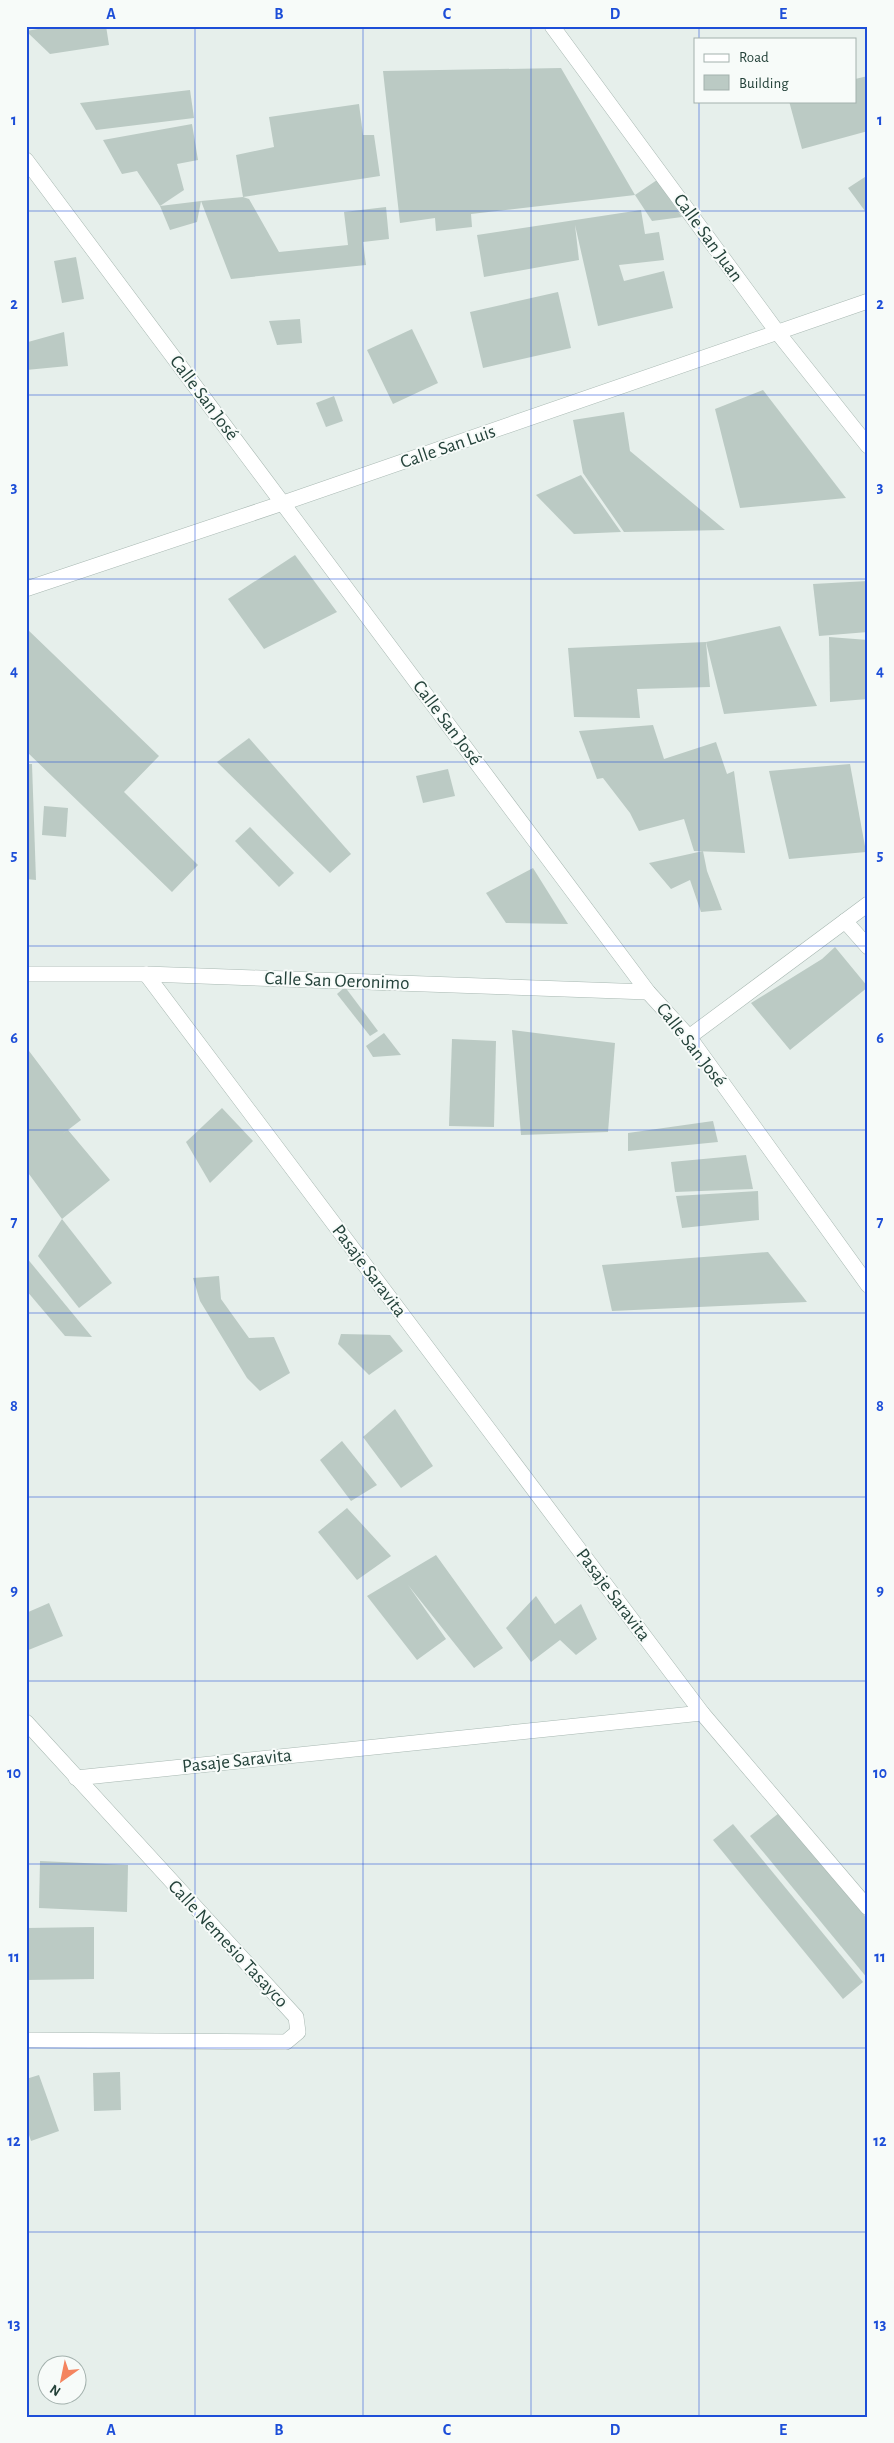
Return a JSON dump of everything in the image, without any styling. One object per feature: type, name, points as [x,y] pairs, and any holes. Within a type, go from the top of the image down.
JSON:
[{"type":"street","name":"Calle San Juan","points":[[552,26],[778,333],[868,446]]},
{"type":"street","name":"Calle San José","points":[[26,160],[648,992],[689,1037],[868,1285]]},
{"type":"street","name":"Calle San Luis","points":[[26,589],[283,503],[868,301]]},
{"type":"street","points":[[689,1037],[868,904]]},
{"type":"street","points":[[845,922],[868,947]]},
{"type":"street","name":"Calle San Oeronimo","points":[[26,974],[146,974],[648,992]]},
{"type":"street","name":"Pasaje Saravita","points":[[146,974],[702,1713]]},
{"type":"street","points":[[702,1713],[868,1908]]},
{"type":"street","name":"Pasaje Saravita","points":[[76,1778],[702,1713]]},
{"type":"street","name":"Calle Nemesio Tasayco","points":[[26,1722],[296,2017],[298,2032],[286,2042],[26,2040]]},
{"type":"building","points":[[56,26],[106,26],[109,45],[50,54],[26,31]]},
{"type":"building","points":[[561,68],[635,195],[471,214],[472,227],[436,231],[435,218],[400,223],[383,71]]},
{"type":"building","points":[[868,76],[868,131],[802,149],[789,102],[856,102],[856,79]]},
{"type":"building","points":[[190,90],[194,118],[96,130],[80,103]]},
{"type":"building","points":[[359,104],[363,135],[374,135],[380,176],[243,197],[236,155],[274,147],[269,117]]},
{"type":"building","points":[[192,124],[198,160],[177,164],[184,190],[160,206],[137,171],[122,174],[103,140]]},
{"type":"building","points":[[868,175],[868,215],[848,188]]},
{"type":"building","points":[[657,180],[682,217],[652,221],[635,195]]},
{"type":"building","points":[[243,197],[249,199],[279,252],[348,245],[344,212],[386,207],[389,239],[363,242],[366,265],[231,279],[201,201]]},
{"type":"building","points":[[201,201],[197,222],[170,230],[160,206]]},
{"type":"building","points":[[641,210],[645,234],[659,232],[664,260],[619,265],[624,281],[664,271],[673,308],[598,326],[575,225],[579,260],[484,277],[477,235]]},
{"type":"building","points":[[76,257],[84,299],[62,303],[54,261]]},
{"type":"building","points":[[558,292],[571,348],[483,368],[470,312]]},
{"type":"building","points":[[26,317],[28,317],[28,342],[64,332],[68,366],[26,370]]},
{"type":"building","points":[[300,319],[302,343],[277,345],[269,321]]},
{"type":"building","points":[[412,329],[438,383],[393,404],[367,350]]},
{"type":"building","points":[[763,390],[846,498],[740,508],[715,409]]},
{"type":"building","points":[[334,396],[343,421],[326,427],[316,403]]},
{"type":"building","points":[[624,412],[630,451],[725,530],[624,532],[583,473],[573,420]]},
{"type":"building","points":[[581,475],[621,532],[574,534],[536,495]]},
{"type":"building","points":[[295,555],[337,612],[264,649],[228,599]]},
{"type":"building","points":[[868,581],[868,632],[819,636],[813,584]]},
{"type":"building","points":[[780,626],[817,706],[724,714],[706,642]]},
{"type":"building","points":[[26,628],[159,756],[124,792],[198,865],[172,892],[26,751]]},
{"type":"building","points":[[829,637],[868,640],[868,699],[830,702]]},
{"type":"building","points":[[706,642],[710,687],[637,689],[640,718],[574,717],[568,648]]},
{"type":"building","points":[[653,725],[664,759],[716,742],[727,774],[734,771],[745,853],[694,851],[684,819],[639,831],[630,813],[603,778],[597,779],[579,731]]},
{"type":"building","points":[[249,738],[351,854],[330,873],[217,762]]},
{"type":"building","points":[[26,764],[32,764],[36,880],[26,879]]},
{"type":"building","points":[[850,764],[866,852],[789,859],[769,771]]},
{"type":"building","points":[[448,769],[455,796],[423,803],[416,776]]},
{"type":"building","points":[[44,806],[68,808],[66,837],[42,835]]},
{"type":"building","points":[[250,827],[294,873],[279,887],[235,841]]},
{"type":"building","points":[[703,851],[707,871],[722,910],[701,912],[690,880],[671,889],[649,863]]},
{"type":"building","points":[[533,868],[568,924],[506,923],[486,893]]},
{"type":"building","points":[[835,947],[868,987],[790,1050],[751,1003],[822,959]]},
{"type":"building","points":[[345,987],[378,1031],[370,1036],[337,994]]},
{"type":"building","points":[[512,1030],[615,1043],[608,1132],[521,1135]]},
{"type":"building","points":[[384,1033],[401,1055],[373,1057],[366,1046]]},
{"type":"building","points":[[452,1039],[496,1041],[494,1127],[449,1126]]},
{"type":"building","points":[[26,1047],[81,1120],[60,1136],[68,1130],[110,1180],[62,1219],[26,1170]]},
{"type":"building","points":[[222,1108],[253,1141],[210,1183],[186,1142]]},
{"type":"building","points":[[713,1121],[718,1142],[628,1151],[628,1133]]},
{"type":"building","points":[[746,1155],[753,1189],[675,1192],[671,1162]]},
{"type":"building","points":[[758,1191],[759,1220],[682,1228],[676,1196]]},
{"type":"building","points":[[62,1219],[112,1283],[79,1308],[38,1256]]},
{"type":"building","points":[[768,1252],[807,1302],[612,1311],[602,1265]]},
{"type":"building","points":[[26,1257],[92,1337],[65,1336],[26,1290]]},
{"type":"building","points":[[219,1276],[221,1299],[249,1338],[274,1337],[290,1373],[260,1391],[247,1378],[200,1301],[193,1278]]},
{"type":"building","points":[[341,1334],[390,1335],[403,1351],[369,1375],[338,1344]]},
{"type":"building","points":[[395,1409],[433,1466],[401,1488],[363,1437]]},
{"type":"building","points":[[342,1441],[377,1485],[351,1501],[320,1460]]},
{"type":"building","points":[[347,1508],[391,1556],[357,1580],[318,1532]]},
{"type":"building","points":[[436,1555],[503,1648],[474,1668],[408,1585],[446,1639],[417,1660],[367,1596]]},
{"type":"building","points":[[536,1596],[555,1624],[581,1604],[597,1639],[576,1655],[560,1640],[531,1662],[506,1628]]},
{"type":"building","points":[[49,1603],[63,1636],[26,1651],[26,1613]]},
{"type":"building","points":[[779,1813],[868,1920],[868,1979],[750,1836]]},
{"type":"building","points":[[733,1824],[863,1982],[843,1999],[713,1840]]},
{"type":"building","points":[[40,1861],[128,1865],[127,1912],[39,1908]]},
{"type":"building","points":[[94,1927],[94,1979],[26,1980],[26,1928]]},
{"type":"building","points":[[120,2072],[121,2110],[94,2111],[93,2073]]},
{"type":"building","points":[[39,2075],[59,2131],[31,2141],[26,2126],[26,2079]]}]
